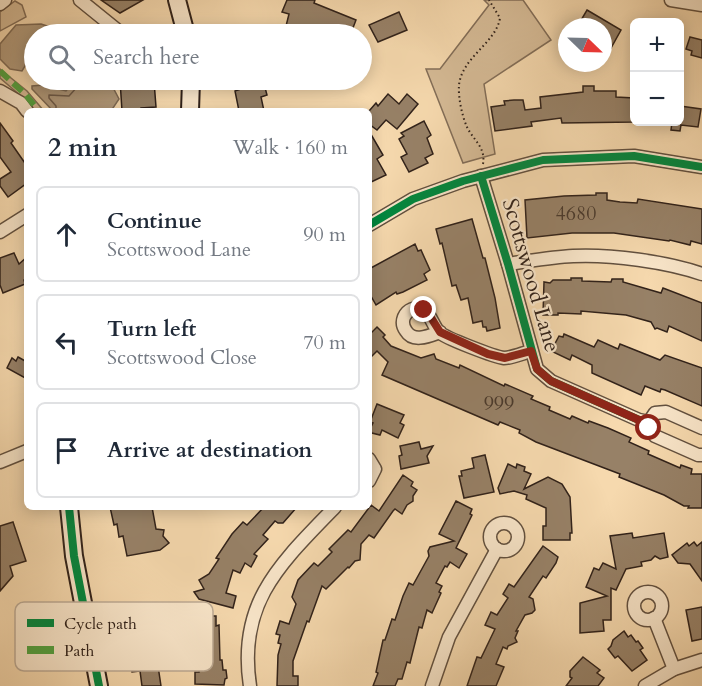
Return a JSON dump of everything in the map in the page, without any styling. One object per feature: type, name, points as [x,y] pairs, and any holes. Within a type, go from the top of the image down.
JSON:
[{"type":"main road","points":[[177,0],[183,24]]},
{"type":"main road","points":[[190,108],[191,90]]},
{"type":"main road","points":[[69,510],[83,602]]},
{"type":"main road","points":[[96,671],[99,686]]},
{"type":"street","points":[[0,4],[5,0]]},
{"type":"street","points":[[80,0],[110,24]]},
{"type":"street","points":[[671,0],[702,5]]},
{"type":"street","points":[[0,91],[21,103],[25,108]]},
{"type":"street","points":[[372,223],[413,199],[481,176],[543,160],[634,156],[702,167]]},
{"type":"street","name":"Scottswood Lane","points":[[481,176],[537,369],[551,381],[639,420],[649,422],[651,432],[655,436],[698,455],[702,454]]},
{"type":"street","points":[[0,232],[24,217]]},
{"type":"street","points":[[508,264],[574,256],[605,257],[666,265],[702,274]]},
{"type":"street","points":[[440,332],[488,354],[505,358],[531,351]]},
{"type":"street","points":[[649,422],[655,413],[666,412],[702,428]]},
{"type":"street","points":[[0,462],[24,452]]},
{"type":"street","points":[[250,686],[249,634],[256,608],[265,589],[288,556],[332,510]]},
{"type":"street","points":[[432,686],[449,637],[497,549]]},
{"type":"street","points":[[654,618],[674,669]]},
{"type":"street","points":[[645,686],[674,669],[702,660]]},
{"type":"path","points":[[481,176],[484,158],[477,139],[467,127],[459,86],[462,75],[470,62],[499,27],[500,18],[489,0]]},
{"type":"shaded area","points":[[484,0],[523,0],[551,40],[484,84],[495,154],[463,163],[426,69],[440,69],[489,5]]},
{"type":"shaded area","points":[[15,1],[22,5],[26,17],[0,31],[0,12]]},
{"type":"shaded area","points":[[0,69],[27,91],[41,108],[31,108],[0,78]]},
{"type":"water","points":[[16,25],[24,25],[24,68],[22,71],[10,69],[0,59],[0,44]]},
{"type":"water","points":[[33,90],[114,90],[119,99],[113,108],[50,108]]},
{"type":"building","points":[[101,0],[143,0],[120,13]]},
{"type":"building","points":[[287,0],[315,0],[314,3],[356,20],[354,24],[286,24],[289,14],[282,12]]},
{"type":"building","points":[[587,10],[601,18],[582,18]]},
{"type":"building","points":[[399,12],[407,30],[378,42],[371,24]]},
{"type":"building","points":[[612,25],[621,30],[612,46]]},
{"type":"building","points":[[690,37],[702,40],[702,58],[691,55],[692,51],[686,49]]},
{"type":"building","points":[[583,86],[594,86],[594,91],[616,91],[616,97],[630,98],[630,122],[562,123],[561,118],[531,122],[532,126],[495,131],[491,107],[505,105],[504,101],[523,100],[525,110],[541,108],[540,97],[583,92]]},
{"type":"building","points":[[121,90],[155,90],[156,107],[122,108]]},
{"type":"building","points":[[266,90],[267,95],[261,97],[263,108],[238,108],[235,91]]},
{"type":"building","points":[[388,94],[399,104],[407,94],[418,104],[397,129],[386,120],[377,130],[372,126],[372,108],[376,103],[378,106]]},
{"type":"building","points":[[684,107],[701,109],[698,127],[684,125]]},
{"type":"building","points":[[424,121],[431,135],[427,138],[433,154],[425,158],[428,163],[409,172],[401,157],[407,154],[399,139],[404,136],[401,133]]},
{"type":"building","points":[[0,123],[24,162],[24,185],[8,197],[0,186],[0,179],[11,172],[0,157]]},
{"type":"building","points":[[672,126],[681,126],[680,131],[671,130]]},
{"type":"building","points":[[372,136],[383,155],[377,159],[386,175],[372,182]]},
{"type":"building","points":[[596,193],[607,193],[607,200],[620,202],[637,203],[638,199],[702,209],[702,244],[691,241],[690,245],[670,240],[614,233],[572,233],[527,238],[525,200],[596,195]]},
{"type":"building","points":[[472,219],[483,258],[485,258],[500,328],[487,331],[482,321],[473,323],[468,298],[461,300],[456,285],[452,286],[442,243],[440,244],[436,229]]},
{"type":"building","points":[[415,244],[418,251],[421,250],[430,270],[424,274],[427,280],[403,292],[397,294],[396,292],[376,305],[372,298],[372,267]]},
{"type":"building","points":[[14,253],[19,264],[24,260],[24,284],[3,293],[0,285],[0,258]]},
{"type":"building","points":[[571,278],[582,278],[582,281],[611,282],[612,279],[623,279],[623,282],[661,293],[663,288],[702,303],[702,341],[669,326],[667,332],[655,329],[651,322],[626,315],[581,311],[581,314],[543,315],[544,282],[571,280]]},
{"type":"building","points":[[377,327],[391,346],[421,358],[434,354],[436,359],[459,368],[460,365],[504,386],[505,384],[533,396],[531,399],[570,419],[572,416],[588,423],[589,421],[631,438],[629,442],[649,451],[648,454],[680,468],[681,465],[692,469],[691,474],[702,474],[702,508],[688,508],[689,506],[684,506],[664,495],[619,477],[620,474],[536,442],[519,433],[520,430],[500,422],[498,425],[382,375],[388,362],[377,351],[372,356],[372,332]]},
{"type":"building","points":[[564,334],[594,347],[598,340],[618,349],[620,344],[660,360],[665,355],[702,368],[702,406],[665,390],[661,389],[660,392],[645,386],[641,395],[592,373],[592,365],[572,355],[570,360],[551,351],[559,336],[563,337]]},
{"type":"building","points":[[18,357],[24,360],[24,377],[7,368],[12,358],[16,361]]},
{"type":"building","points":[[377,404],[404,415],[400,423],[404,425],[398,438],[382,430],[380,435],[372,433],[372,417]]},
{"type":"building","points":[[419,442],[421,449],[433,446],[427,456],[429,463],[401,469],[400,446]]},
{"type":"building","points":[[485,455],[494,492],[464,498],[459,476],[462,476],[461,471],[474,468],[472,458]]},
{"type":"building","points":[[508,464],[516,468],[517,464],[525,467],[524,471],[531,474],[524,489],[548,477],[562,484],[570,497],[572,533],[570,533],[570,540],[543,540],[546,508],[526,499],[527,495],[514,491],[500,494],[498,488]]},
{"type":"building","points":[[403,475],[413,482],[411,486],[417,490],[413,501],[407,505],[402,514],[395,509],[374,538],[369,535],[361,544],[360,560],[355,561],[326,589],[322,586],[293,661],[293,676],[298,676],[298,686],[277,686],[278,655],[281,644],[278,643],[280,635],[276,634],[280,621],[289,624],[296,604],[292,597],[298,580],[314,563],[318,566],[332,552],[329,549],[348,530],[351,532],[367,510],[372,510],[372,506],[379,511]]},
{"type":"building","points":[[456,501],[472,509],[470,514],[472,515],[456,548],[467,554],[459,568],[450,562],[447,567],[445,566],[436,583],[442,586],[439,592],[441,593],[432,613],[427,610],[422,628],[419,627],[410,663],[407,662],[402,679],[398,679],[395,686],[373,686],[378,673],[376,672],[383,640],[385,640],[392,619],[395,620],[409,583],[413,585],[429,556],[430,547],[454,541],[439,534]]},
{"type":"building","points":[[111,510],[153,510],[156,529],[164,530],[163,536],[169,543],[160,550],[127,556],[123,536],[119,537],[117,524],[114,525]]},
{"type":"building","points":[[261,510],[294,510],[283,523],[275,521],[263,535],[268,539],[254,554],[257,556],[251,567],[245,563],[240,573],[233,570],[226,593],[236,596],[233,608],[199,599],[194,592],[204,589],[199,580],[209,574],[219,559],[216,558],[232,534],[243,522],[247,525]]},
{"type":"building","points":[[13,522],[26,561],[10,566],[13,576],[0,591],[0,526]]},
{"type":"building","points":[[632,533],[633,538],[664,533],[668,557],[660,559],[655,556],[651,560],[641,562],[642,566],[626,569],[616,590],[611,588],[611,620],[603,620],[604,631],[580,633],[580,603],[607,596],[586,587],[594,568],[599,570],[603,563],[616,569],[610,536]]},
{"type":"building","points":[[694,542],[697,546],[702,542],[702,581],[690,564],[678,563],[672,555],[687,543],[689,546]]},
{"type":"building","points":[[543,546],[558,557],[556,563],[546,578],[543,576],[529,597],[533,599],[535,610],[525,615],[516,631],[518,631],[515,638],[517,642],[508,646],[507,649],[503,647],[496,664],[504,667],[496,686],[467,686],[477,657],[481,658],[495,629],[485,625],[491,612],[497,615],[508,598],[503,594],[509,584],[514,587]]},
{"type":"building","points":[[702,607],[702,639],[692,641],[686,610]]},
{"type":"building","points":[[213,616],[216,616],[216,626],[219,625],[220,660],[222,660],[223,670],[226,670],[227,678],[224,685],[195,684],[195,672],[213,671]]},
{"type":"building","points":[[624,631],[628,637],[631,635],[636,642],[638,641],[643,648],[640,650],[647,660],[632,671],[618,656],[615,658],[608,649],[613,640]]},
{"type":"building","points":[[583,657],[600,670],[597,673],[604,678],[598,686],[566,686],[572,678],[570,671]]},
{"type":"building","points":[[140,671],[159,671],[161,686],[142,686]]},
{"type":"marked path","points":[[0,71],[37,108]]},
{"type":"cycle path","points":[[372,223],[413,199],[463,181],[543,160],[634,156],[702,167]]},
{"type":"cycle path","points":[[481,176],[537,369],[551,381],[639,420],[649,422]]},
{"type":"cycle path","points":[[69,510],[74,556],[83,602]]},
{"type":"cycle path","points":[[96,671],[99,686]]},
{"type":"route","points":[[424,310],[440,332],[488,354],[505,358],[531,351],[537,369],[551,381],[639,420],[649,422],[649,428]]}]
